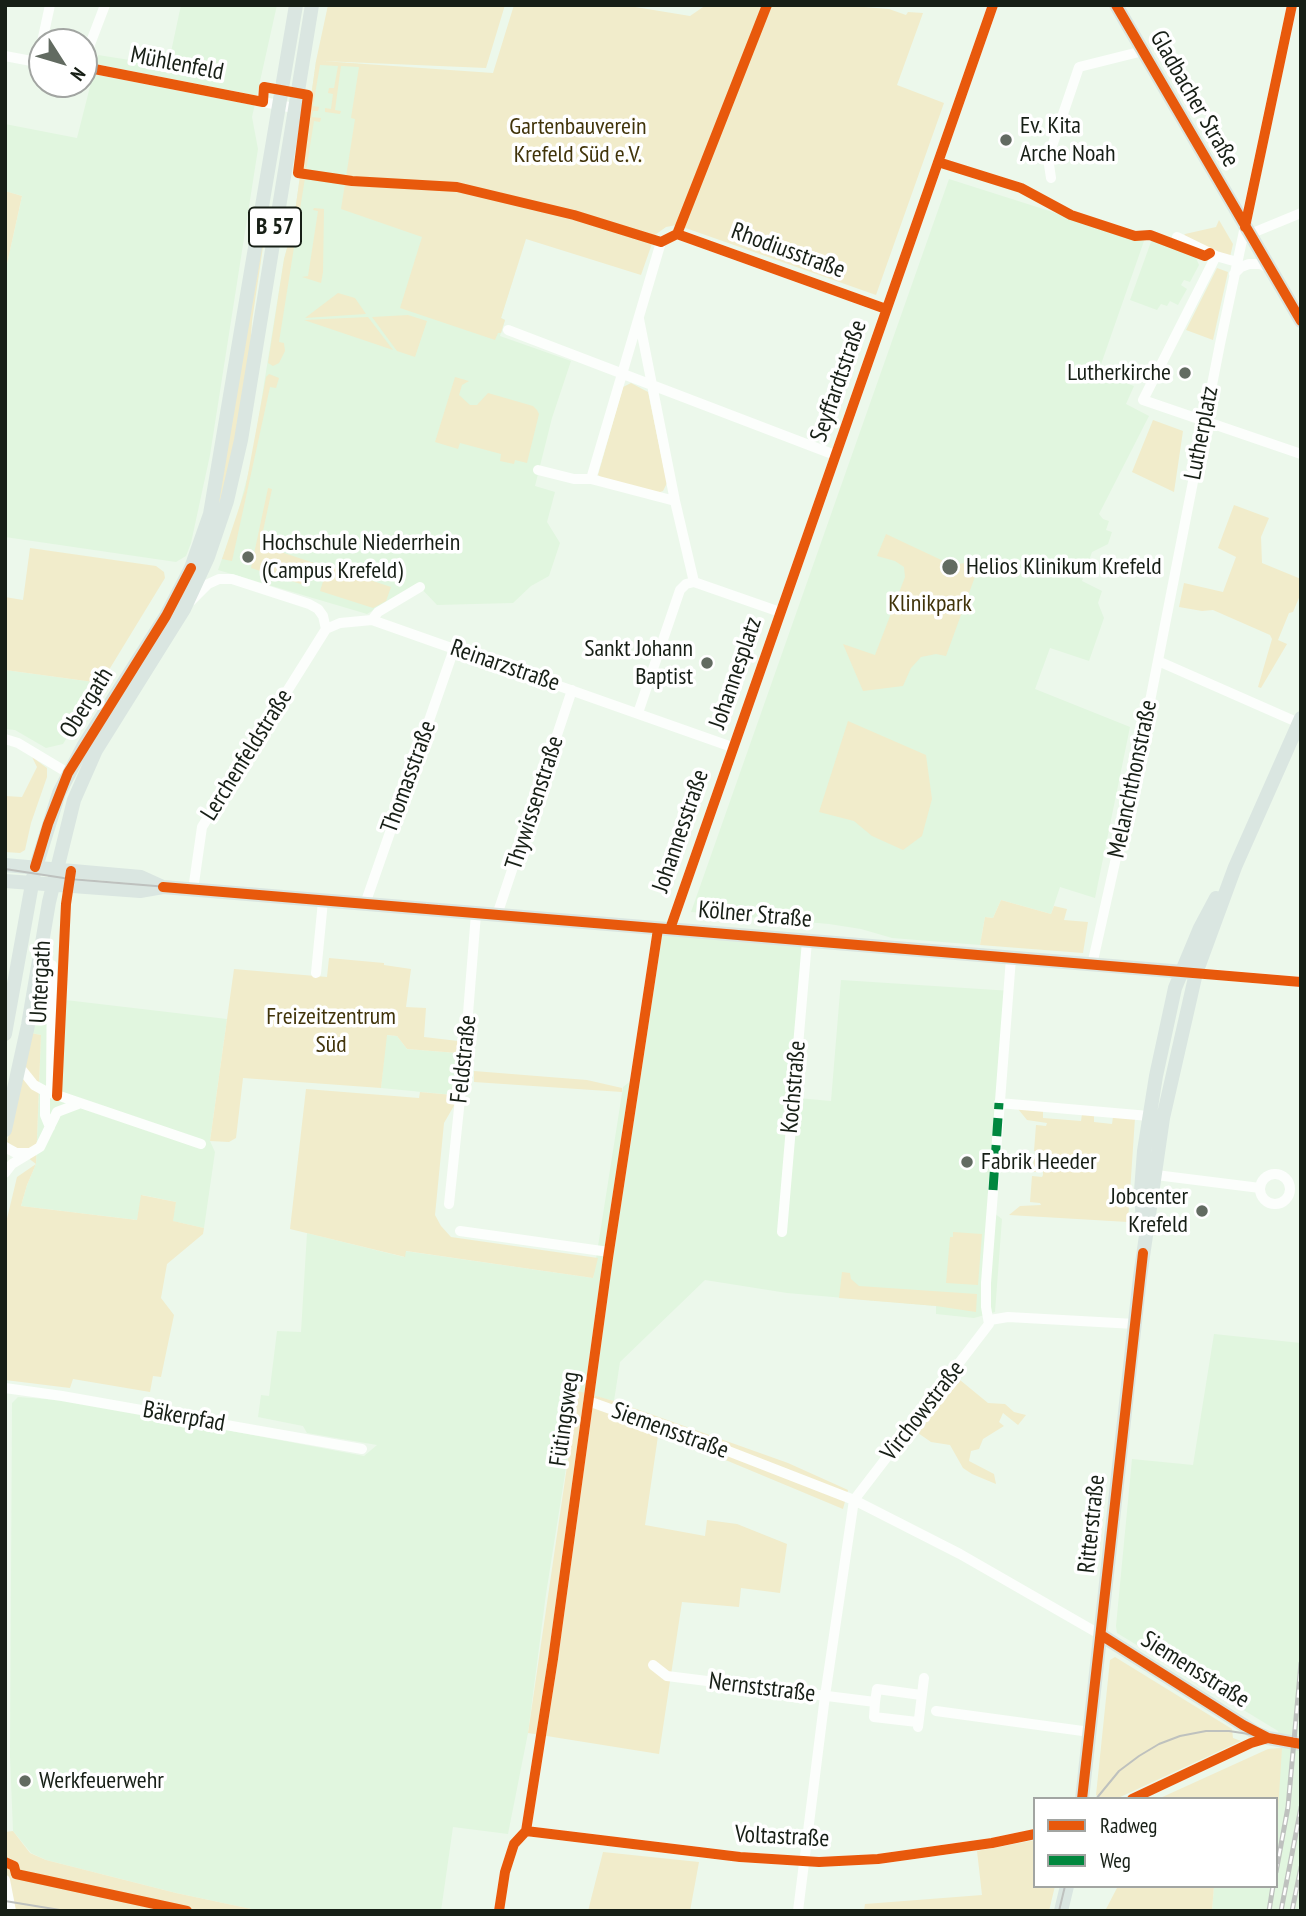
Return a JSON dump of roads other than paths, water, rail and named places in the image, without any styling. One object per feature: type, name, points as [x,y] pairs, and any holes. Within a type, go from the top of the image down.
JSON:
[{"type":"main road","name":"Obergath","points":[[32,884],[48,824],[68,773],[166,616],[191,568],[205,530],[225,435],[296,5]]},
{"type":"main road","name":"Obergath","points":[[53,885],[83,774],[184,609],[198,582],[218,530],[235,469],[312,5]]},
{"type":"main road","name":"Gladbacher Straße","points":[[1116,5],[1301,321]]},
{"type":"main road","name":"Ritterstraße","points":[[1148,1175],[1196,973],[1235,867],[1300,720]]},
{"type":"main road","name":"Kölner Straße","points":[[5,865],[141,877],[163,887]]},
{"type":"main road","name":"Ritterstraße","points":[[1082,1797],[1143,1253],[1149,1116],[1166,1027],[1180,972],[1200,928],[1235,867]]},
{"type":"main road","name":"Kölner Straße","points":[[5,881],[140,891],[163,887],[1196,973]]},
{"type":"main road","name":"Untergath","points":[[5,1034],[10,988],[32,884]]},
{"type":"main road","name":"Untergath","points":[[5,1130],[28,1025],[53,885]]},
{"type":"main road","name":"Siemensstraße","points":[[1101,1635],[1243,1726],[1268,1738]]},
{"type":"main road","points":[[1268,1738],[1301,1744]]},
{"type":"main road","points":[[1061,1911],[1067,1888]]},
{"type":"street","points":[[45,28],[50,5]]},
{"type":"street","points":[[96,28],[105,5]]},
{"type":"street","name":"Seyffardtstraße","points":[[780,612],[993,5]]},
{"type":"street","name":"Lutherplatz","points":[[1171,592],[1234,274],[1247,230],[1292,5]]},
{"type":"street","points":[[1051,178],[1048,159],[1079,67],[1143,51]]},
{"type":"street","points":[[5,56],[28,61]]},
{"type":"street","name":"Mühlenfeld","points":[[98,70],[294,108]]},
{"type":"street","points":[[1228,198],[1239,202],[1249,198],[1254,188]]},
{"type":"street","points":[[1247,230],[1301,213]]},
{"type":"street","name":"Rhodiusstraße","points":[[638,315],[661,242],[677,234],[886,309]]},
{"type":"street","points":[[1177,237],[1216,256],[1239,256]]},
{"type":"street","points":[[1216,256],[1143,400],[1301,454]]},
{"type":"street","points":[[1234,274],[1249,264],[1260,264],[1269,268]]},
{"type":"street","points":[[591,479],[638,315]]},
{"type":"street","points":[[638,315],[694,582],[686,584],[680,590],[638,713]]},
{"type":"street","points":[[508,330],[835,455]]},
{"type":"street","points":[[538,470],[574,479],[591,479],[675,500]]},
{"type":"street","points":[[184,609],[208,584],[219,579],[232,579],[309,604],[323,616],[326,629]]},
{"type":"street","name":"Johannesplatz","points":[[638,713],[732,747],[780,612],[694,582]]},
{"type":"street","points":[[372,620],[378,612],[420,587]]},
{"type":"street","name":"Melanchthonstraße","points":[[1092,965],[1171,592]]},
{"type":"street","name":"Reinarzstraße","points":[[326,629],[340,623],[372,620],[638,713]]},
{"type":"street","name":"Lerchenfeldstraße","points":[[193,890],[202,827],[326,629]]},
{"type":"street","name":"Thomasstraße","points":[[365,904],[454,649]]},
{"type":"street","points":[[1158,661],[1300,720]]},
{"type":"street","name":"Thywissenstraße","points":[[497,915],[572,690]]},
{"type":"street","points":[[5,739],[18,743],[68,773]]},
{"type":"street","name":"Johannesstraße","points":[[664,929],[732,747]]},
{"type":"street","points":[[316,973],[323,901]]},
{"type":"street","name":"Feldstraße","points":[[449,1204],[476,914]]},
{"type":"street","name":"Fütingsweg","points":[[499,1911],[505,1872],[514,1844],[526,1831],[553,1659],[609,1252],[664,929]]},
{"type":"street","name":"Kochstraße","points":[[782,1232],[807,941]]},
{"type":"street","points":[[1011,958],[986,1293],[989,1320],[1008,1317],[1135,1324]]},
{"type":"street","name":"Untergath","points":[[50,1127],[45,1115],[52,965]]},
{"type":"street","name":"Kölner Straße","points":[[1196,973],[1301,982]]},
{"type":"street","points":[[18,1065],[34,1085],[48,1092],[201,1144]]},
{"type":"street","points":[[999,1103],[1149,1116]]},
{"type":"street","points":[[5,1172],[12,1164],[40,1147],[57,1112],[78,1104]]},
{"type":"street","points":[[5,1146],[16,1153],[29,1153]]},
{"type":"street","points":[[1148,1175],[1260,1188]]},
{"type":"street","points":[[460,1231],[609,1252]]},
{"type":"street","name":"Virchowstraße","points":[[798,1911],[825,1696],[854,1500],[981,1337],[989,1320]]},
{"type":"street","name":"Bäkerpfad","points":[[5,1388],[362,1449]]},
{"type":"street","name":"Siemensstraße","points":[[588,1401],[854,1500],[960,1554],[1101,1635]]},
{"type":"street","name":"Nernststraße","points":[[653,1665],[667,1676],[875,1702],[877,1689],[921,1695]]},
{"type":"street","points":[[875,1702],[874,1717],[918,1725],[924,1678]]},
{"type":"street","points":[[936,1711],[1090,1732]]},
{"type":"street","points":[[1136,1797],[1251,1743],[1268,1738]]},
{"type":"street","name":"Voltastraße","points":[[526,1831],[740,1857],[804,1861],[878,1859],[992,1843],[1033,1833]]},
{"type":"street","points":[[5,1880],[11,1911]]},
{"type":"tram line","points":[[1114,5],[1217,185],[1301,324]]},
{"type":"tram line","points":[[5,869],[70,879],[1301,980]]},
{"type":"tram line","points":[[1098,1797],[1119,1771],[1139,1756],[1180,1736],[1206,1731],[1229,1731],[1301,1742]]},
{"type":"tram line","points":[[1059,1911],[1065,1888]]},
{"type":"tram line","points":[[5,1901],[66,1911]]},
{"type":"railway","points":[[1278,1861],[1288,1807],[1301,1663]]},
{"type":"railway","points":[[1281,1911],[1301,1807]]},
{"type":"railway","points":[[1292,1911],[1301,1867]]},
{"type":"railway","points":[[1269,1911],[1273,1888]]},
{"type":"place","name":"Ev. Kita Arche Noah","points":[[1006,140]]},
{"type":"place","name":"Lutherkirche","points":[[1185,373]]},
{"type":"place","name":"Hochschule Niederrhein (Campus Krefeld)","points":[[248,557]]},
{"type":"place","name":"Helios Klinikum Krefeld","points":[[950,567]]},
{"type":"place","name":"Sankt Johann Baptist","points":[[707,663]]},
{"type":"place","name":"Fabrik Heeder","points":[[967,1162]]},
{"type":"place","name":"Jobcenter Krefeld","points":[[1202,1211]]},
{"type":"place","name":"Werkfeuerwehr","points":[[25,1781]]},
{"type":"park label","name":"Gartenbauverein Krefeld Süd e.V.","points":[[578,141]]},
{"type":"park label","name":"Klinikpark","points":[[930,604]]},
{"type":"park label","name":"Freizeitzentrum Süd","points":[[331,1031]]}]
